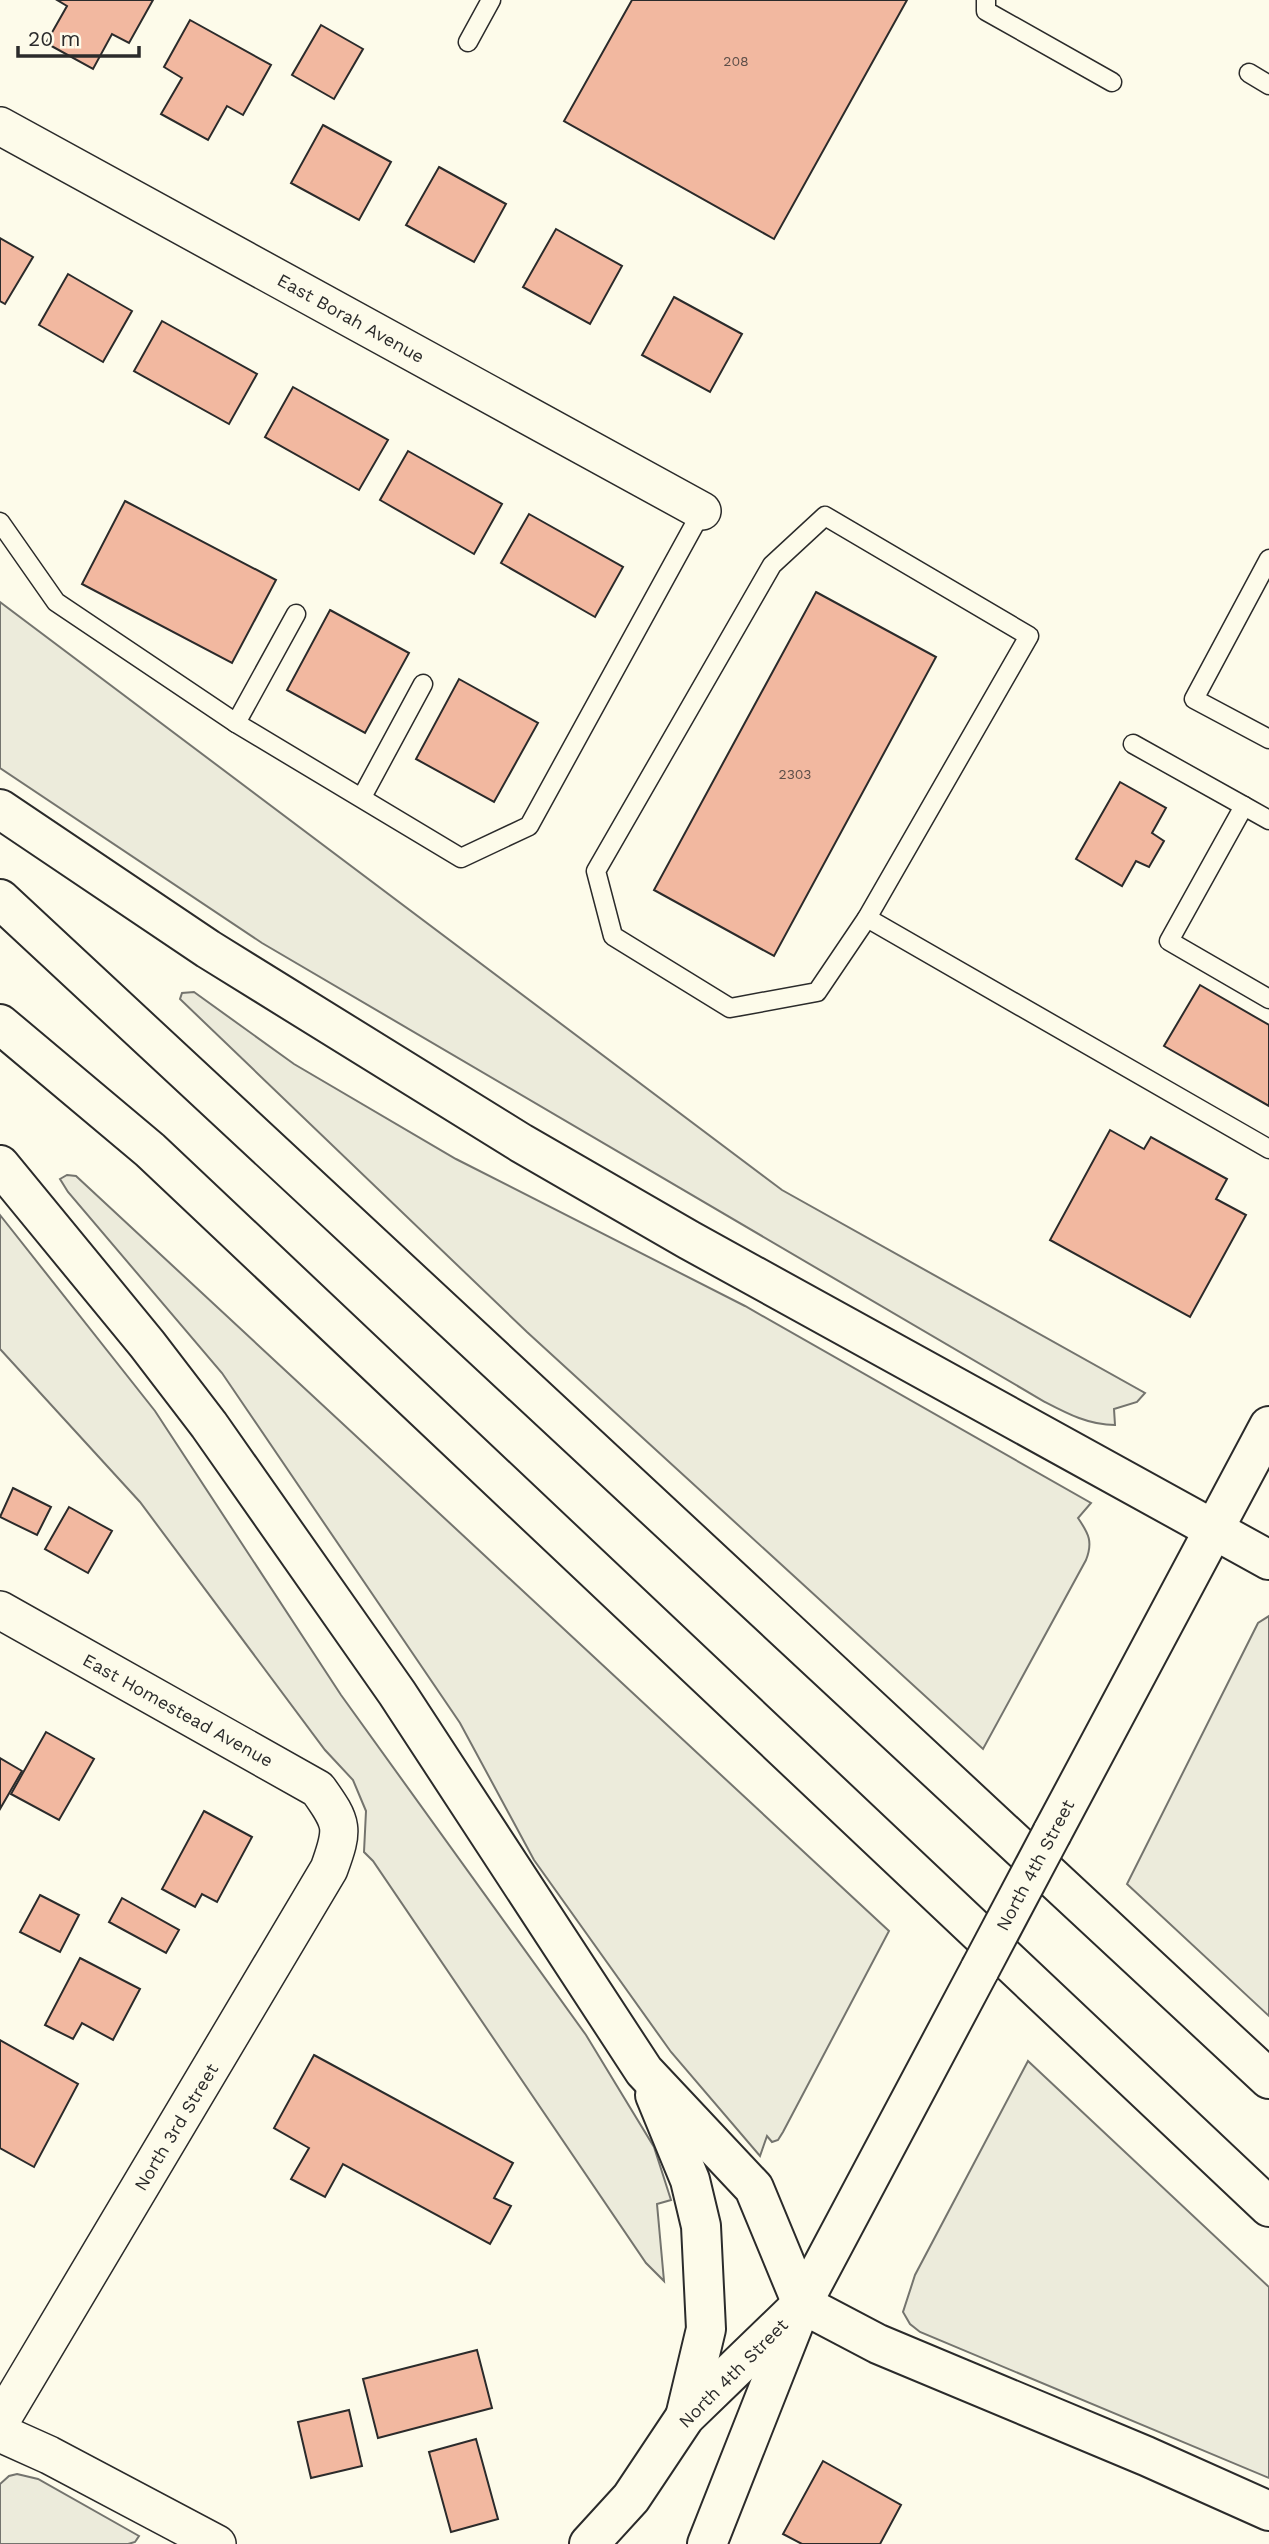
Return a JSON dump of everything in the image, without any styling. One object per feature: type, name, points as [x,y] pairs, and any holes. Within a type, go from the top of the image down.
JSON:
[{"type":"main road","points":[[0,809],[208,949],[521,1143],[689,1240],[1269,1560]]},
{"type":"main road","points":[[0,899],[1269,2079]]},
{"type":"main road","points":[[0,1024],[150,1150],[1269,2207]]},
{"type":"main road","points":[[0,1165],[147,1343],[209,1425],[397,1693],[644,2071],[754,2188],[802,2304],[878,2344],[1146,2456],[1269,2511]]},
{"type":"main road","name":"North 4th Street","points":[[707,2544],[802,2304],[1269,1426]]},
{"type":"main road","points":[[644,2071],[690,2180],[701,2226],[706,2329],[685,2417]]},
{"type":"main road","name":"North 4th Street","points":[[589,2544],[631,2498],[685,2417],[802,2304]]},
{"type":"street","name":"East Borah Avenue","points":[[0,126],[702,511]]},
{"type":"street","name":"East Homestead Avenue","points":[[0,1610],[318,1789],[337,1815],[339,1828]]},
{"type":"street","name":"North 3rd Street","points":[[0,2422],[329,1869],[340,1840],[339,1828]]},
{"type":"street","points":[[0,2433],[49,2455],[217,2544]]},
{"type":"lane","points":[[468,42],[491,0]]},
{"type":"lane","points":[[986,0],[986,10],[1112,82]]},
{"type":"lane","points":[[1249,73],[1269,85]]},
{"type":"lane","points":[[0,522],[56,602],[236,723],[461,858],[528,826],[702,511]]},
{"type":"lane","points":[[825,516],[1028,636],[867,918],[817,992],[730,1008],[613,936],[596,871],[772,565],[825,516]]},
{"type":"lane","points":[[1269,559],[1194,699],[1269,739]]},
{"type":"lane","points":[[236,723],[296,614]]},
{"type":"lane","points":[[362,797],[423,684]]},
{"type":"lane","points":[[1133,744],[1269,820]]},
{"type":"lane","points":[[1244,806],[1168,941],[1269,999]]},
{"type":"lane","points":[[867,918],[1269,1149]]},
{"type":"shaded area","points":[[0,602],[782,1190],[1145,1393],[1137,1402],[1114,1409],[1115,1425],[1087,1421],[1045,1402],[262,943],[0,768]]},
{"type":"shaded area","points":[[194,992],[294,1064],[456,1159],[745,1306],[1091,1503],[1078,1518],[1089,1538],[1086,1560],[983,1749],[527,1332],[180,999],[182,993]]},
{"type":"shaded area","points":[[67,1175],[76,1176],[889,1931],[783,2132],[778,2140],[772,2142],[767,2136],[760,2156],[671,2052],[534,1860],[460,1723],[222,1373],[68,1192],[60,1179]]},
{"type":"shaded area","points":[[0,1215],[155,1411],[341,1695],[586,2035],[654,2147],[671,2200],[657,2204],[664,2281],[646,2263],[373,1861],[364,1852],[366,1811],[353,1780],[325,1750],[140,1502],[0,1349]]},
{"type":"shaded area","points":[[1269,1616],[1269,2016],[1127,1884],[1258,1623]]},
{"type":"shaded area","points":[[1028,2061],[1269,2287],[1269,2478],[920,2332],[910,2324],[903,2312],[915,2275]]},
{"type":"shaded area","points":[[17,2474],[38,2479],[139,2536],[135,2542],[128,2544],[0,2544],[0,2484],[9,2476]]},
{"type":"building","points":[[57,0],[153,0],[129,43],[112,34],[93,69],[46,43],[67,6]]},
{"type":"building","points":[[632,0],[907,0],[774,239],[564,121]]},
{"type":"building","points":[[190,20],[271,65],[243,115],[227,106],[208,140],[161,114],[182,78],[164,67]]},
{"type":"building","points":[[321,25],[363,49],[334,99],[292,75]]},
{"type":"building","points":[[323,125],[391,162],[359,220],[291,183]]},
{"type":"building","points":[[439,167],[506,204],[474,262],[406,225]]},
{"type":"building","points":[[556,229],[622,266],[590,324],[523,287]]},
{"type":"building","points":[[0,238],[33,257],[5,304],[0,301]]},
{"type":"building","points":[[68,274],[132,311],[103,362],[39,325]]},
{"type":"building","points":[[674,297],[742,334],[710,392],[642,355]]},
{"type":"building","points":[[162,321],[257,374],[229,424],[134,371]]},
{"type":"building","points":[[293,387],[388,440],[359,490],[265,437]]},
{"type":"building","points":[[408,451],[502,504],[474,554],[380,500]]},
{"type":"building","points":[[125,501],[276,580],[232,663],[82,584]]},
{"type":"building","points":[[529,514],[623,567],[595,617],[501,563]]},
{"type":"building","points":[[816,592],[936,657],[774,956],[654,890]]},
{"type":"building","points":[[330,610],[409,653],[365,733],[287,690]]},
{"type":"building","points":[[459,679],[538,723],[494,802],[416,759]]},
{"type":"building","points":[[1120,782],[1166,808],[1152,833],[1164,841],[1149,867],[1136,861],[1122,886],[1076,859]]},
{"type":"building","points":[[1200,985],[1269,1025],[1269,1106],[1164,1046]]},
{"type":"building","points":[[1110,1130],[1144,1149],[1151,1137],[1227,1179],[1216,1199],[1246,1215],[1190,1317],[1050,1240]]},
{"type":"building","points":[[13,1488],[51,1507],[37,1535],[0,1517]]},
{"type":"building","points":[[69,1507],[112,1531],[88,1573],[45,1549]]},
{"type":"building","points":[[46,1732],[94,1759],[59,1820],[11,1794]]},
{"type":"building","points":[[0,1758],[22,1771],[0,1809]]},
{"type":"building","points":[[204,1811],[252,1837],[217,1902],[202,1894],[195,1907],[162,1889]]},
{"type":"building","points":[[40,1895],[79,1915],[60,1952],[20,1932]]},
{"type":"building","points":[[122,1898],[179,1930],[166,1953],[109,1922]]},
{"type":"building","points":[[80,1958],[140,1989],[113,2040],[82,2023],[73,2039],[45,2025]]},
{"type":"building","points":[[0,2040],[78,2084],[34,2167],[0,2148]]},
{"type":"building","points":[[314,2055],[513,2163],[494,2198],[511,2206],[490,2244],[343,2164],[325,2197],[291,2179],[309,2148],[274,2128]]},
{"type":"building","points":[[477,2350],[492,2408],[378,2438],[363,2379]]},
{"type":"building","points":[[349,2410],[362,2466],[311,2478],[298,2422]]},
{"type":"building","points":[[476,2439],[498,2519],[451,2532],[429,2452]]},
{"type":"building","points":[[823,2461],[901,2505],[880,2544],[802,2544],[783,2534]]}]
